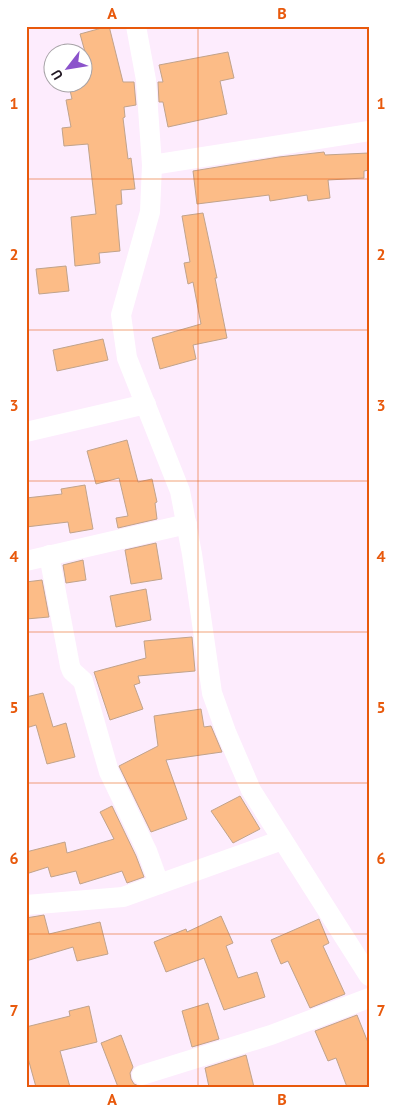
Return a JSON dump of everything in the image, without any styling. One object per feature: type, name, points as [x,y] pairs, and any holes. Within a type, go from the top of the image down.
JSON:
[{"type":"street","points":[[136,26],[146,80],[152,165],[150,212],[121,316],[127,358],[180,491],[192,554],[212,693],[226,732],[251,790],[369,976]]},
{"type":"street","points":[[152,165],[369,131]]},
{"type":"street","points":[[26,432],[146,404]]},
{"type":"street","points":[[26,561],[187,524]]},
{"type":"street","points":[[49,555],[70,666],[72,671],[83,682],[109,772],[147,851],[159,884]]},
{"type":"street","points":[[26,905],[123,897],[282,840]]},
{"type":"street","points":[[142,1075],[271,1035],[369,998]]},
{"type":"building","points":[[109,26],[123,82],[134,82],[136,105],[124,107],[125,117],[123,118],[128,159],[131,158],[135,189],[121,190],[122,204],[116,205],[120,251],[99,253],[100,263],[75,266],[71,217],[96,214],[88,144],[64,146],[62,128],[71,127],[66,100],[72,99],[70,92],[92,92],[92,42],[82,42],[80,34]]},
{"type":"building","points":[[228,52],[234,78],[220,81],[227,114],[168,127],[163,102],[159,102],[158,82],[163,82],[159,65]]},
{"type":"building","points":[[324,152],[325,155],[369,153],[369,170],[364,171],[364,178],[328,180],[330,198],[308,201],[307,195],[270,201],[269,195],[197,204],[193,171],[279,157]]},
{"type":"building","points":[[203,213],[227,338],[193,345],[196,359],[160,369],[152,338],[201,324],[193,282],[188,284],[184,263],[190,262],[182,216]]},
{"type":"building","points":[[66,266],[69,291],[39,294],[36,269]]},
{"type":"building","points":[[103,339],[108,360],[57,371],[53,350]]},
{"type":"building","points":[[127,440],[138,482],[152,479],[157,502],[155,503],[157,519],[118,528],[116,518],[128,516],[119,478],[96,484],[87,451]]},
{"type":"building","points":[[85,485],[93,529],[70,533],[68,522],[26,527],[26,498],[62,494],[61,489]]},
{"type":"building","points":[[156,543],[162,579],[131,584],[125,550]]},
{"type":"building","points":[[83,560],[86,580],[66,583],[63,565]]},
{"type":"building","points":[[42,580],[49,617],[26,619],[26,582]]},
{"type":"building","points":[[146,589],[151,620],[116,627],[110,596]]},
{"type":"building","points":[[192,637],[195,671],[138,676],[140,683],[134,685],[143,709],[110,720],[94,672],[146,658],[144,641]]},
{"type":"building","points":[[43,693],[53,727],[66,723],[75,757],[47,764],[36,725],[26,728],[26,697]]},
{"type":"building","points":[[201,709],[204,727],[211,726],[222,752],[166,760],[187,819],[151,832],[119,766],[158,746],[154,716]]},
{"type":"building","points":[[240,796],[260,829],[233,843],[211,811]]},
{"type":"building","points":[[112,806],[144,877],[127,883],[122,871],[80,884],[76,871],[51,877],[48,867],[26,874],[26,852],[65,842],[67,853],[114,839],[100,812]]},
{"type":"building","points":[[44,915],[49,934],[100,922],[108,954],[77,961],[73,947],[26,961],[26,918]]},
{"type":"building","points":[[221,916],[233,943],[226,946],[238,978],[257,972],[265,997],[224,1010],[204,958],[166,972],[154,942],[186,929],[187,932]]},
{"type":"building","points":[[319,919],[329,943],[323,946],[345,994],[310,1008],[288,961],[281,964],[271,940]]},
{"type":"building","points":[[208,1003],[219,1039],[192,1047],[182,1011]]},
{"type":"building","points":[[89,1006],[97,1042],[60,1051],[70,1087],[36,1087],[26,1051],[26,1027],[70,1016],[69,1011]]},
{"type":"building","points":[[357,1015],[369,1045],[369,1087],[347,1087],[336,1058],[328,1061],[315,1031]]},
{"type":"building","points":[[121,1035],[133,1067],[130,1073],[131,1079],[134,1084],[141,1087],[118,1087],[101,1043]]},
{"type":"building","points":[[246,1055],[254,1087],[209,1087],[205,1068]]}]
